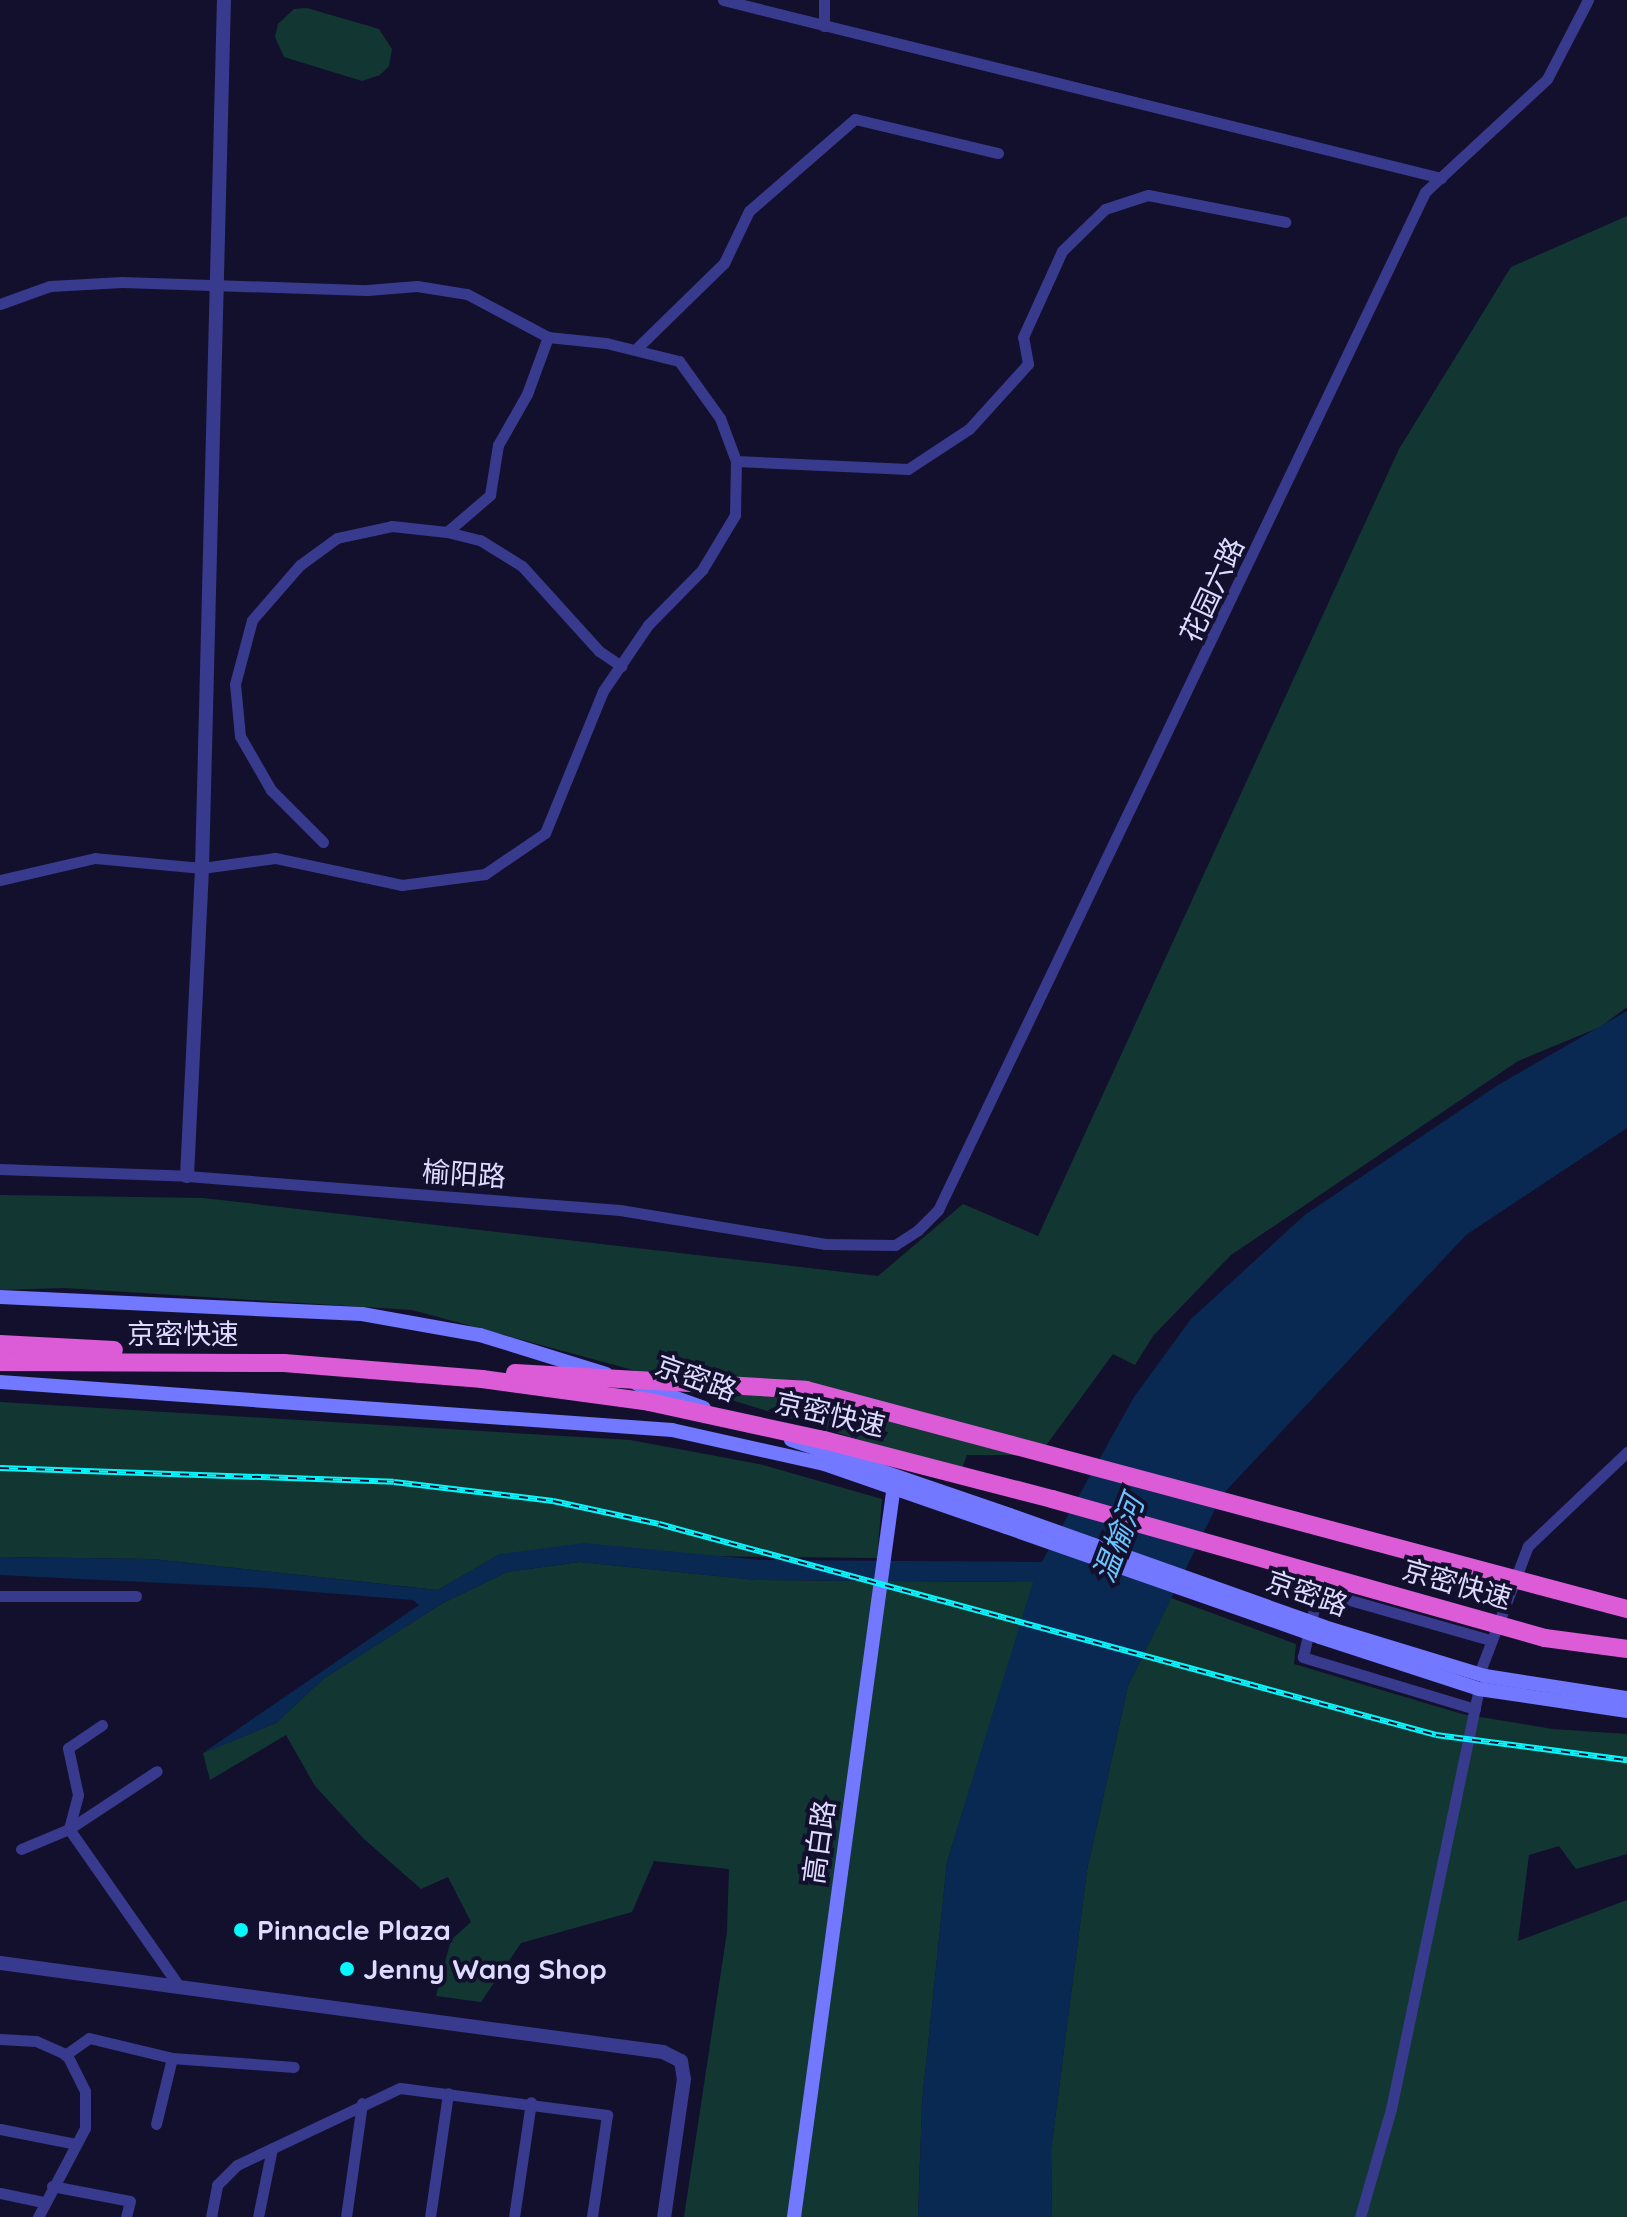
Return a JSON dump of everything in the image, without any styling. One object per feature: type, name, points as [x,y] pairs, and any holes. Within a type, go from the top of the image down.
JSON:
[{"type":"highway","name":"京密快速","points":[[0,1344],[806,1390],[1627,1609]]},
{"type":"highway","name":"京密快速","points":[[0,1362],[284,1363],[482,1379],[649,1402],[1037,1495],[1545,1638],[1627,1649]]},
{"type":"main road","name":"京密路","points":[[0,1297],[362,1314],[480,1335],[1322,1632],[1479,1682],[1627,1711]]},
{"type":"main road","name":"京密路","points":[[0,1382],[577,1419],[672,1430],[895,1480]]},
{"type":"main road","name":"高白路","points":[[794,2217],[895,1480]]},
{"type":"main road","name":"京密路","points":[[1479,1682],[1627,1698]]},
{"type":"street","points":[[187,1176],[202,868],[224,0]]},
{"type":"street","points":[[723,0],[1441,178]]},
{"type":"street","points":[[824,0],[824,26]]},
{"type":"street","name":"花园六路","points":[[918,1230],[938,1210],[1425,192],[1547,79],[1588,0]]},
{"type":"street","points":[[637,348],[724,263],[749,211],[855,119],[998,153]]},
{"type":"street","points":[[736,461],[908,469],[969,429],[1028,364],[1023,337],[1062,251],[1105,209],[1148,195],[1285,222]]},
{"type":"street","points":[[0,304],[50,286],[122,282],[216,286],[417,286],[454,292],[548,337],[606,343],[679,361],[720,418],[736,461],[735,515],[702,570],[648,625],[603,691],[545,833],[485,874],[402,885],[275,858],[202,868],[95,858],[0,880]]},
{"type":"street","points":[[447,532],[490,495],[498,445],[527,394],[548,337]]},
{"type":"street","points":[[323,842],[271,790],[240,736],[235,684],[252,620],[300,565],[337,538],[392,526],[447,532],[480,540],[522,566],[599,651],[621,666]]},
{"type":"street","name":"榆阳路","points":[[0,1169],[187,1176],[620,1210],[825,1244],[895,1245],[918,1230]]},
{"type":"street","points":[[1360,2217],[1391,2109],[1490,1640],[1528,1546],[1627,1452]]},
{"type":"street","points":[[1475,1709],[1303,1657],[1318,1591],[1490,1640]]},
{"type":"street","points":[[0,1596],[136,1596]]},
{"type":"street","points":[[102,1725],[68,1748],[78,1795],[69,1829],[177,1983]]},
{"type":"street","points":[[21,1849],[69,1829],[157,1771]]},
{"type":"street","points":[[0,1963],[177,1983],[663,2052],[681,2061],[684,2079],[664,2217]]},
{"type":"street","points":[[65,2055],[89,2038],[172,2058],[294,2067]]},
{"type":"street","points":[[0,2039],[36,2041],[65,2055],[85,2091],[85,2128],[43,2202],[38,2217]]},
{"type":"street","points":[[156,2124],[172,2058]]},
{"type":"street","points":[[211,2217],[217,2185],[237,2165],[362,2103],[400,2088],[531,2102],[607,2115],[592,2217]]},
{"type":"street","points":[[430,2217],[448,2093]]},
{"type":"street","points":[[514,2217],[531,2102]]},
{"type":"street","points":[[346,2217],[362,2103]]},
{"type":"street","points":[[0,2129],[76,2144]]},
{"type":"street","points":[[258,2217],[272,2148]]},
{"type":"street","points":[[52,2186],[130,2201],[126,2217]]},
{"type":"street","points":[[0,2193],[43,2202]]},
{"type":"green space","points":[[307,8],[379,29],[392,49],[389,66],[380,75],[362,81],[284,57],[275,37],[278,24],[294,9]]},
{"type":"green space","points":[[1627,216],[1627,1007],[1600,1027],[1518,1061],[1231,1255],[1153,1336],[1135,1365],[1113,1354],[1039,1455],[967,1455],[961,1471],[644,1373],[412,1310],[64,1288],[0,1290],[0,1195],[203,1198],[878,1276],[963,1204],[1038,1236],[1399,449],[1511,267]]},
{"type":"green space","points":[[0,1402],[630,1440],[759,1464],[882,1499],[877,1558],[500,1554],[438,1590],[152,1559],[0,1557]]},
{"type":"green space","points":[[580,1562],[756,1580],[1034,1582],[947,1862],[922,2103],[918,2217],[684,2217],[727,1932],[729,1869],[654,1861],[632,1912],[521,1943],[481,2002],[436,1996],[451,1940],[471,1922],[448,1877],[421,1889],[364,1839],[315,1786],[286,1735],[210,1780],[203,1753],[276,1723],[323,1679],[443,1603],[507,1572]]},
{"type":"green space","points":[[1171,1598],[1296,1644],[1294,1664],[1462,1714],[1553,1729],[1627,1734],[1627,1854],[1576,1869],[1559,1846],[1529,1855],[1518,1941],[1627,1900],[1627,2217],[1052,2217],[1051,2151],[1087,1870],[1128,1686]]},
{"type":"water","name":"温榆河","points":[[1627,1011],[1627,1128],[1466,1235],[1222,1495],[1128,1686],[1087,1870],[1051,2151],[1052,2217],[918,2217],[922,2103],[947,1862],[1033,1582],[756,1580],[580,1562],[507,1572],[443,1603],[323,1679],[276,1723],[203,1753],[419,1605],[413,1600],[265,1588],[0,1575],[0,1557],[152,1559],[438,1590],[500,1554],[584,1543],[761,1560],[1042,1562],[1134,1397],[1191,1319],[1306,1214],[1498,1085]]},
{"type":"railway","points":[[0,1468],[394,1482],[553,1501],[659,1524],[1436,1735],[1627,1760]]},
{"type":"place","name":"Pinnacle Plaza","points":[[241,1930]]},
{"type":"place","name":"Jenny Wang Shop","points":[[347,1969]]}]
